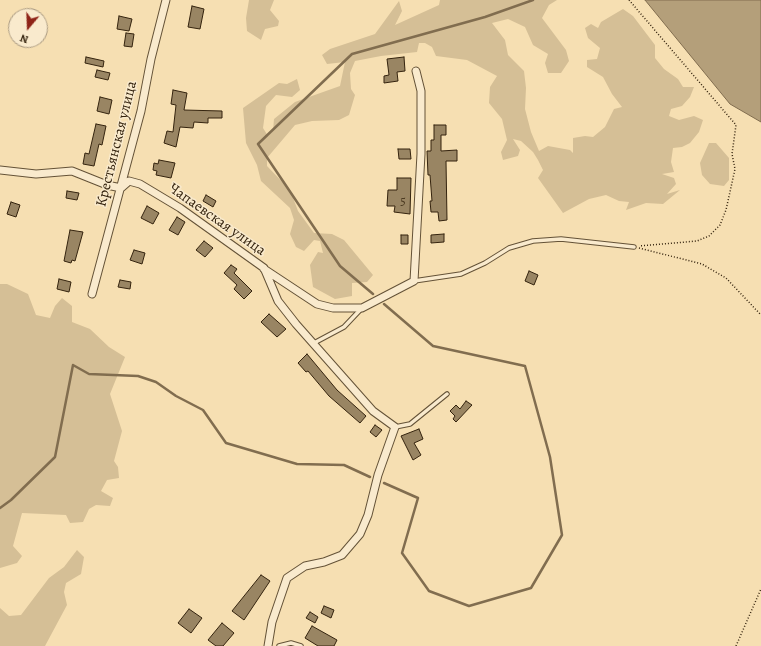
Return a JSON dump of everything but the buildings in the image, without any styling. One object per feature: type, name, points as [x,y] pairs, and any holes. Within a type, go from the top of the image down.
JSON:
[{"type":"street","name":"Крестьянская улица","points":[[92,294],[141,111],[151,59],[166,0]]},
{"type":"street","points":[[264,268],[317,304],[333,308],[362,308],[414,281],[421,154],[421,91],[416,72]]},
{"type":"street","points":[[0,170],[36,174],[72,171],[106,185],[121,188]]},
{"type":"street","name":"Чапаевская улица","points":[[121,188],[129,181],[140,184],[180,208],[264,268],[278,301],[373,411],[395,427]]},
{"type":"street","points":[[268,646],[272,622],[287,578],[305,566],[324,562],[342,555],[360,534],[368,515],[378,475],[395,427]]},
{"type":"lane","points":[[414,281],[462,274],[485,263],[509,248],[533,241],[561,239],[634,247]]},
{"type":"lane","points":[[314,343],[344,327],[362,308]]},
{"type":"lane","points":[[395,427],[410,424],[447,394]]},
{"type":"lane","points":[[279,646],[291,643],[301,646]]},
{"type":"path","points":[[629,0],[736,124],[732,154],[735,170],[726,210],[720,225],[709,236],[697,241],[634,247]]},
{"type":"path","points":[[634,247],[702,264],[726,278],[761,315]]},
{"type":"path","points":[[736,646],[761,589]]},
{"type":"shaded area","points":[[249,0],[274,0],[270,10],[279,21],[278,26],[265,29],[261,40],[247,31],[246,18]]},
{"type":"shaded area","points":[[440,0],[557,0],[549,5],[542,18],[566,50],[569,61],[561,73],[548,73],[545,63],[548,54],[533,45],[525,27],[508,19],[492,23],[505,40],[508,55],[524,71],[526,88],[525,109],[531,132],[539,151],[548,146],[570,150],[573,153],[573,138],[585,136],[593,137],[605,127],[614,109],[622,107],[612,94],[603,77],[587,67],[587,60],[597,59],[600,48],[588,38],[585,28],[591,24],[598,28],[601,22],[623,9],[633,16],[655,45],[655,58],[664,69],[678,79],[683,87],[694,87],[690,97],[682,106],[671,109],[669,116],[679,120],[694,116],[703,120],[699,132],[690,143],[682,147],[673,148],[671,162],[674,172],[662,174],[674,178],[676,184],[667,194],[680,190],[663,204],[646,203],[626,210],[629,202],[619,201],[606,195],[589,199],[563,213],[538,178],[543,170],[538,160],[533,152],[521,141],[513,139],[520,150],[518,156],[503,160],[501,152],[507,140],[502,119],[489,103],[490,87],[497,76],[467,60],[436,56],[432,47],[425,43],[419,43],[417,52],[381,56],[355,61],[350,73],[351,89],[355,95],[349,115],[339,120],[312,121],[295,125],[267,158],[267,166],[290,190],[298,211],[314,233],[332,234],[344,240],[373,275],[367,282],[352,283],[352,296],[335,299],[313,287],[310,265],[318,252],[323,253],[320,241],[314,240],[304,251],[296,247],[290,234],[294,220],[290,208],[261,181],[257,165],[246,143],[243,108],[279,83],[287,84],[297,79],[300,90],[292,97],[276,95],[266,106],[263,128],[268,136],[273,131],[274,119],[295,102],[340,86],[345,62],[327,64],[322,55],[330,49],[375,34],[399,1],[402,11],[395,25],[439,5]]},
{"type":"shaded area","points":[[645,0],[761,0],[761,122],[730,104]]},
{"type":"shaded area","points":[[709,143],[716,143],[729,158],[729,180],[724,186],[710,184],[702,175],[700,163]]},
{"type":"shaded area","points":[[0,284],[7,284],[28,294],[36,315],[50,318],[55,306],[62,298],[72,306],[72,322],[90,329],[109,347],[125,357],[110,394],[122,431],[114,461],[118,467],[119,478],[107,480],[101,491],[113,498],[110,506],[96,505],[89,509],[83,522],[70,523],[66,515],[22,513],[13,546],[22,556],[17,563],[0,568]]},
{"type":"shaded area","points":[[77,550],[84,557],[81,574],[66,583],[64,592],[67,605],[45,646],[0,646],[0,608],[9,616],[21,615],[49,578],[64,567]]},
{"type":"waterway","points":[[373,294],[340,266],[258,144],[352,54],[485,17],[533,0]]},
{"type":"waterway","points":[[384,304],[433,346],[525,366],[550,457],[562,535],[531,588],[469,606],[429,591],[402,553],[418,498],[384,483]]},
{"type":"waterway","points":[[0,508],[11,500],[55,457],[73,365],[89,374],[138,376],[156,382],[176,396],[203,410],[226,443],[297,464],[344,465],[370,477]]}]
